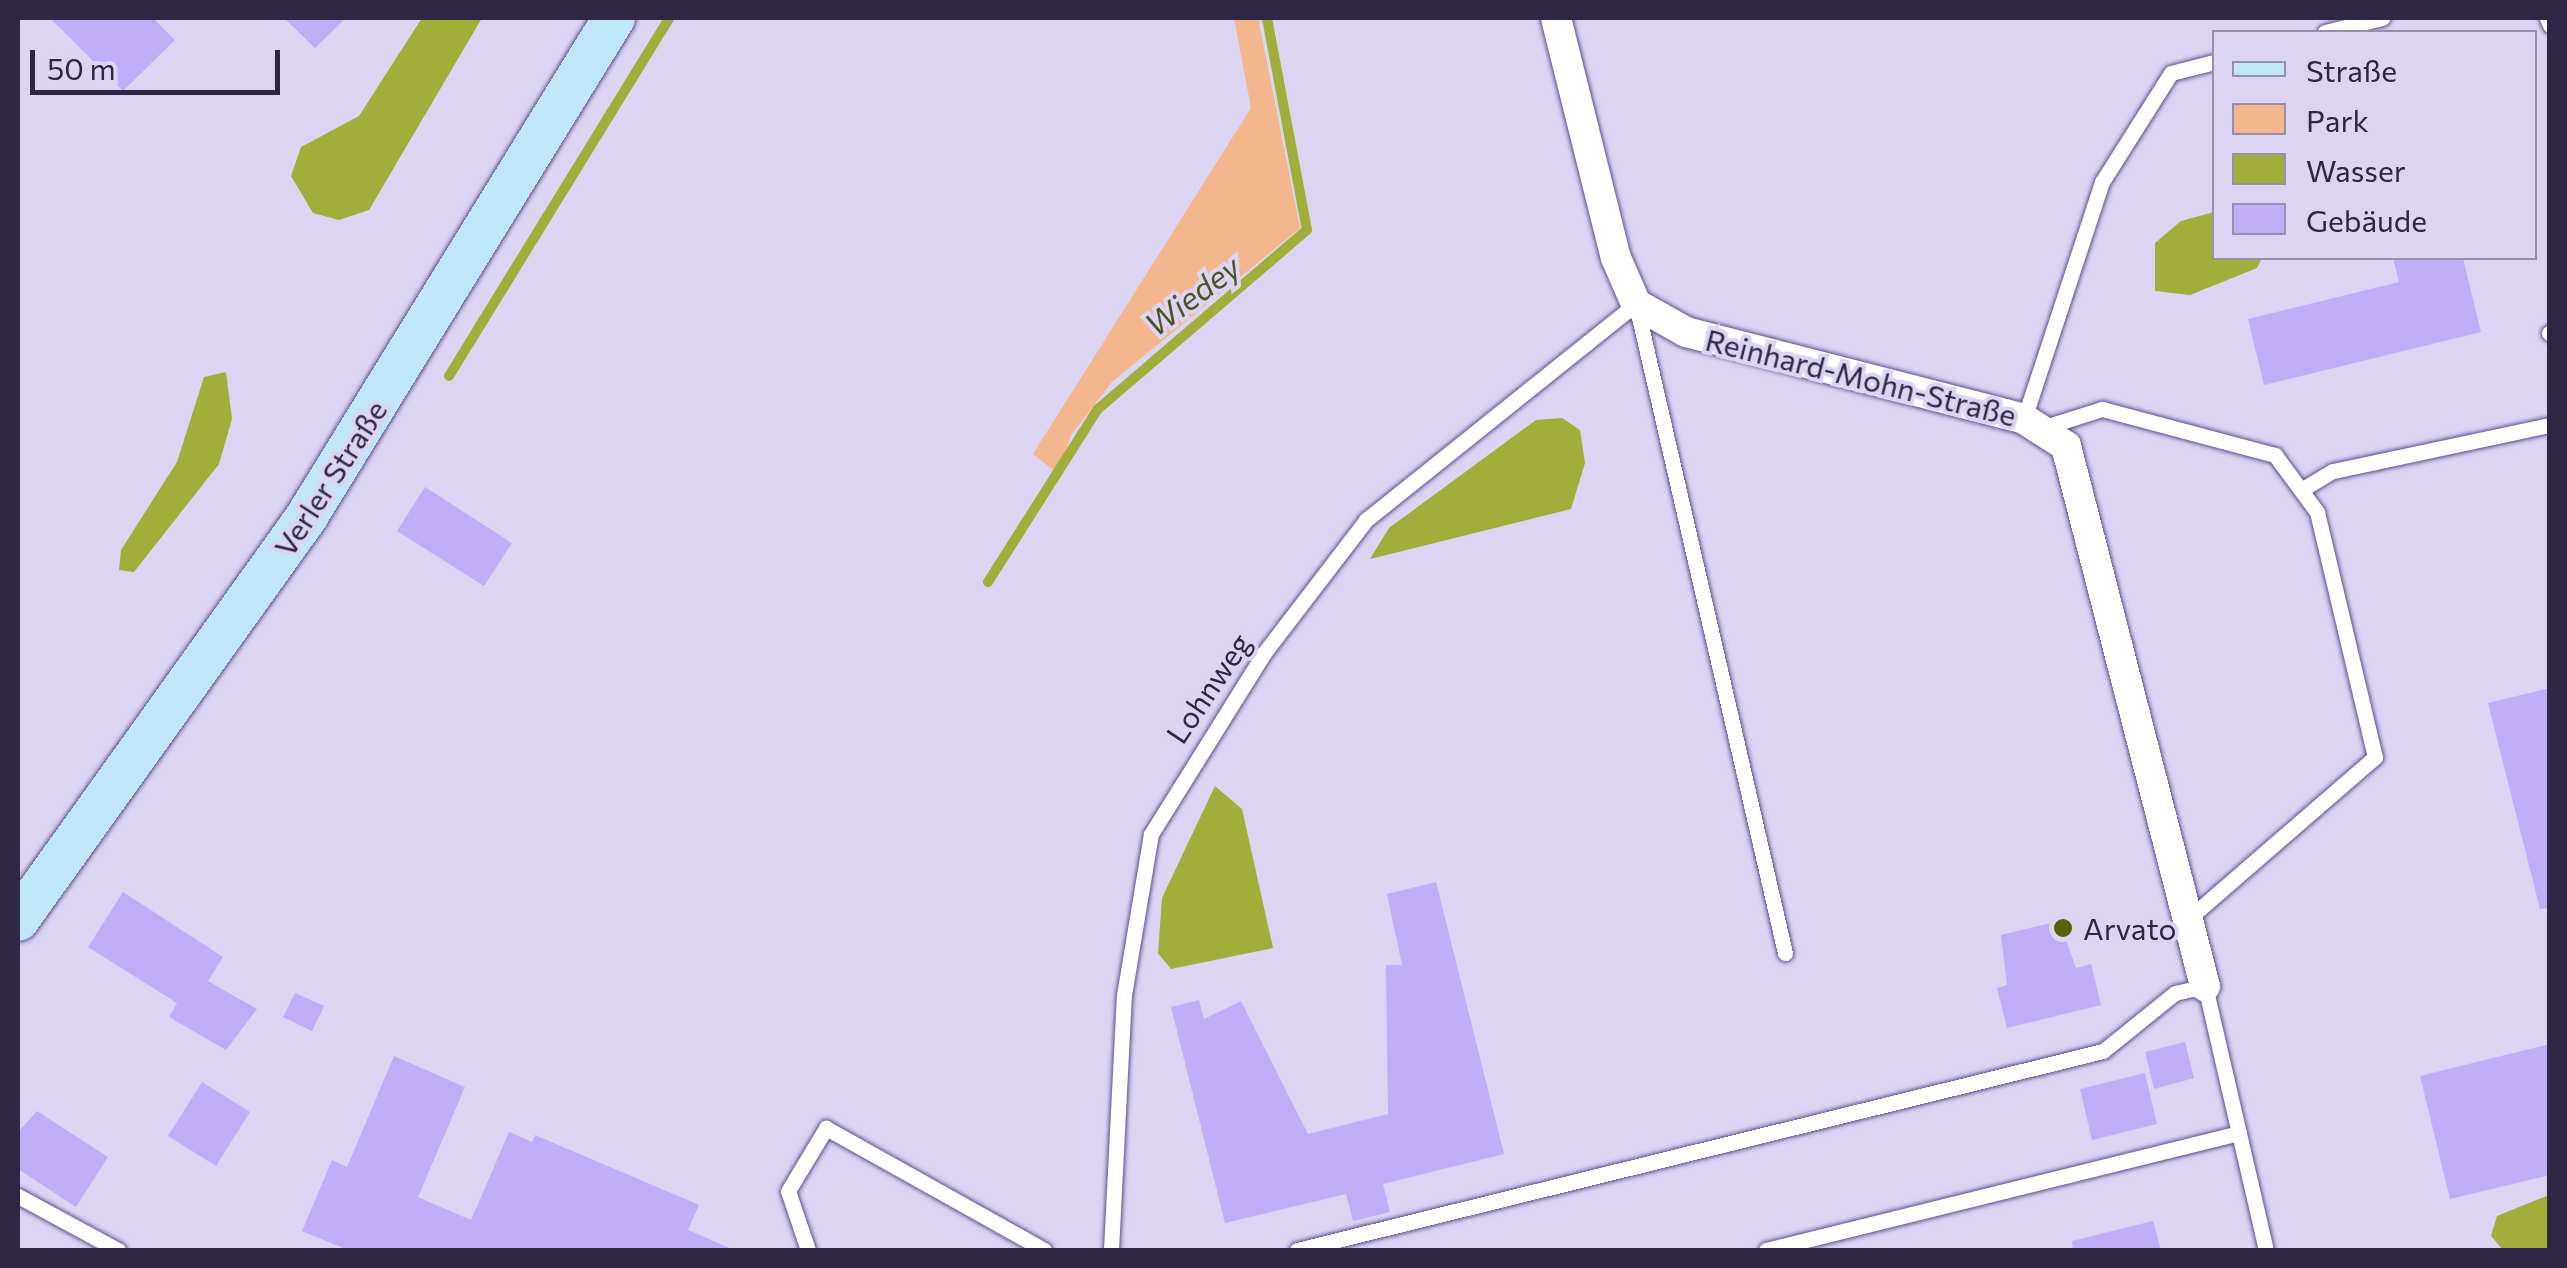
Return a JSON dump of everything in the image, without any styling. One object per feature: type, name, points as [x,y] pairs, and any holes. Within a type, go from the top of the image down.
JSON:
[{"type":"main road","name":"Verler Straße","points":[[18,920],[307,516],[614,18]]},
{"type":"street","points":[[1556,18],[1616,258],[1636,304]]},
{"type":"street","name":"Reinhard-Mohn-Straße","points":[[1636,304],[1686,332],[2034,423],[2078,471],[2204,986]]},
{"type":"lane","points":[[2333,30],[2382,18]]},
{"type":"lane","points":[[2548,18],[2550,26]]},
{"type":"lane","points":[[2189,918],[2375,757],[2317,512],[2274,455],[2102,409],[2034,423],[2102,182],[2171,74],[2212,63]]},
{"type":"lane","points":[[1636,304],[1785,953]]},
{"type":"lane","name":"Lohnweg","points":[[1111,1250],[1124,994],[1151,834],[1264,654],[1366,520],[1636,304]]},
{"type":"lane","points":[[2300,490],[2333,471],[2550,425]]},
{"type":"lane","points":[[1297,1250],[2104,1051],[2175,993],[2204,986],[2266,1250]]},
{"type":"lane","points":[[808,1250],[788,1192],[826,1128],[1044,1250]]},
{"type":"lane","points":[[1766,1250],[2239,1133]]},
{"type":"lane","points":[[18,1196],[118,1250]]},
{"type":"green space","points":[[1234,18],[1258,18],[1300,228],[1112,382],[1071,435],[1058,474],[1033,454],[1251,108]]},
{"type":"water","points":[[422,18],[482,18],[369,210],[339,220],[313,213],[291,176],[301,147],[359,116]]},
{"type":"water","points":[[2212,213],[2212,260],[2261,260],[2257,268],[2190,295],[2155,291],[2155,243],[2181,221]]},
{"type":"water","points":[[226,372],[232,419],[219,464],[134,572],[119,570],[121,550],[177,462],[204,377]]},
{"type":"water","points":[[1562,418],[1580,430],[1585,463],[1571,509],[1370,559],[1389,528],[1536,420]]},
{"type":"water","points":[[1215,786],[1242,809],[1273,948],[1171,969],[1158,953],[1162,898]]},
{"type":"water","points":[[2549,1195],[2549,1250],[2503,1250],[2491,1236],[2497,1216]]},
{"type":"building","points":[[50,18],[153,18],[175,40],[123,91]]},
{"type":"building","points":[[284,18],[346,18],[315,48]]},
{"type":"building","points":[[2394,260],[2463,260],[2481,332],[2264,385],[2248,319],[2399,282]]},
{"type":"building","points":[[425,487],[512,543],[484,586],[397,531]]},
{"type":"building","points":[[2550,688],[2550,908],[2540,909],[2488,703]]},
{"type":"building","points":[[1436,882],[1504,1154],[1383,1184],[1390,1212],[1353,1221],[1346,1194],[1225,1223],[1171,1007],[1199,1000],[1204,1019],[1241,1001],[1308,1134],[1388,1114],[1386,965],[1402,965],[1387,894]]},
{"type":"building","points":[[123,892],[223,957],[208,981],[257,1009],[226,1050],[169,1017],[177,1003],[88,947]]},
{"type":"building","points":[[2059,921],[2076,968],[2091,964],[2101,1005],[2007,1028],[1997,988],[2007,985],[2001,935]]},
{"type":"building","points":[[295,993],[324,1006],[312,1031],[283,1017]]},
{"type":"building","points":[[2185,1042],[2194,1078],[2154,1089],[2145,1052]]},
{"type":"building","points":[[2550,1044],[2550,1175],[2450,1199],[2420,1076]]},
{"type":"building","points":[[394,1056],[465,1087],[418,1197],[471,1220],[509,1132],[532,1142],[535,1135],[699,1205],[688,1230],[734,1250],[348,1250],[302,1231],[332,1160],[347,1167]]},
{"type":"building","points":[[2145,1073],[2157,1124],[2092,1140],[2080,1089]]},
{"type":"building","points":[[202,1082],[250,1112],[216,1166],[168,1136]]},
{"type":"building","points":[[37,1111],[108,1157],[76,1207],[18,1169],[18,1132]]},
{"type":"building","points":[[2153,1221],[2161,1250],[2073,1250],[2072,1241]]},
{"type":"waterway","points":[[449,376],[669,18]]},
{"type":"waterway","name":"Wiedey","points":[[988,582],[1098,409],[1307,230],[1267,18]]},
{"type":"place","name":"Arvato","points":[[2063,928]]}]
